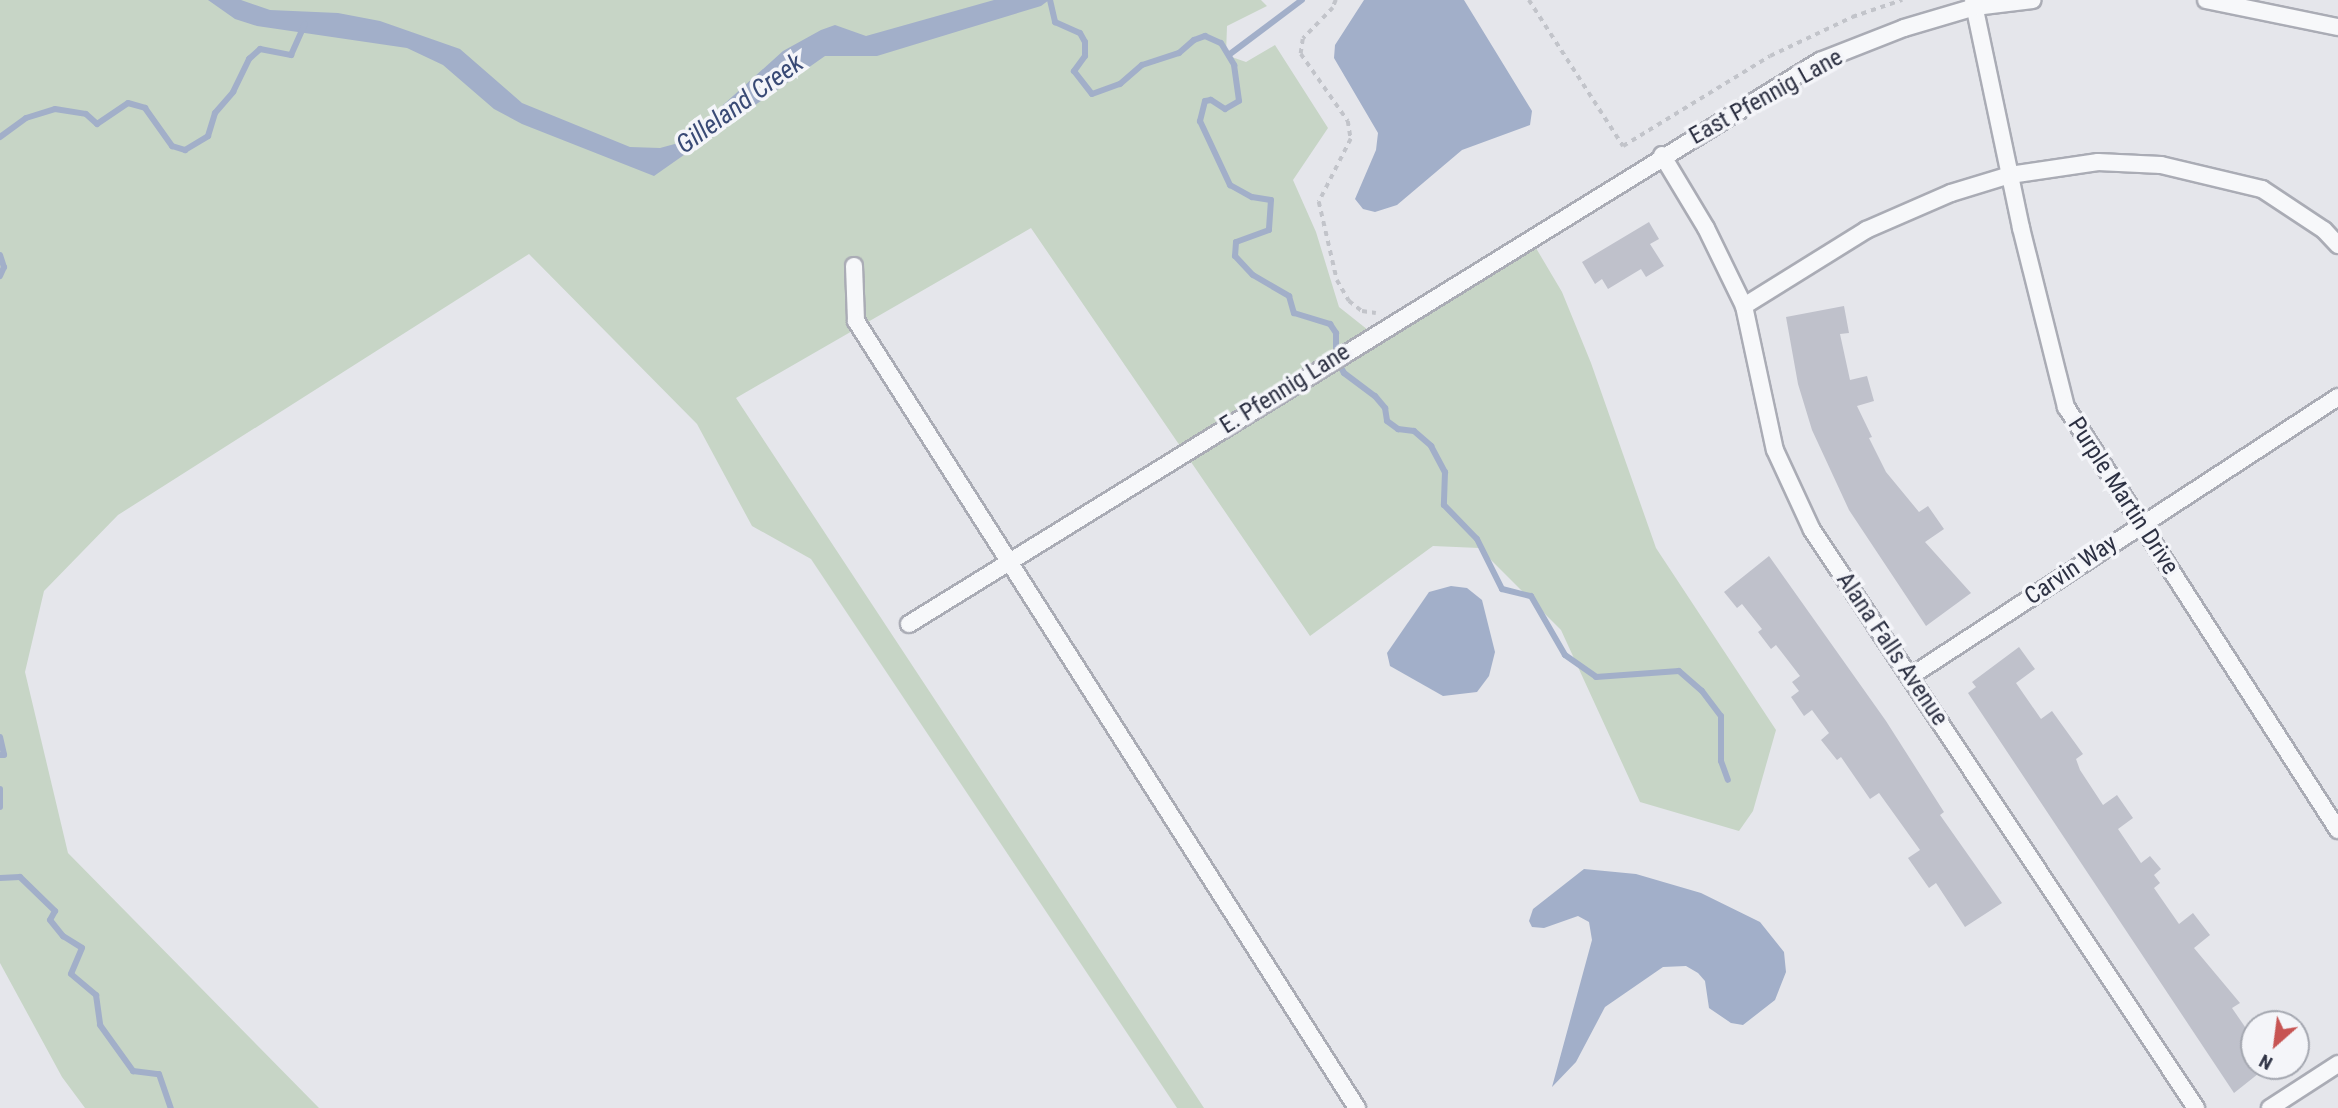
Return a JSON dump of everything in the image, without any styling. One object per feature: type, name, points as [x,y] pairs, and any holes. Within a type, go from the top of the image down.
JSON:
[{"type":"street","name":"East Pfennig Lane","points":[[1662,155],[1820,61],[1974,4],[2033,0]]},
{"type":"street","points":[[2206,0],[2338,27]]},
{"type":"street","name":"Purple Martin Drive","points":[[1974,4],[2010,175],[2066,407],[2338,830]]},
{"type":"street","name":"Alana Falls Avenue","points":[[1662,155],[1706,228],[1744,306],[1775,450],[1812,530],[2196,1108]]},
{"type":"street","name":"E. Pfennig Lane","points":[[909,624],[1009,559],[1662,155]]},
{"type":"street","points":[[1744,306],[1866,230],[1951,193],[2010,175],[2098,162],[2161,166],[2220,176],[2262,189],[2324,230],[2338,245]]},
{"type":"street","points":[[854,266],[856,321],[1357,1108]]},
{"type":"street","name":"Carvin Way","points":[[1911,676],[2338,397]]},
{"type":"street","points":[[2270,1108],[2338,1064]]},
{"type":"path","points":[[1336,0],[1333,8],[1303,38],[1301,54],[1348,121],[1351,139],[1319,202],[1337,280],[1349,301],[1362,311],[1381,311]]},
{"type":"path","points":[[1529,0],[1622,146],[1770,56],[1852,16],[1902,0]]},
{"type":"green space","points":[[0,0],[1261,0],[1267,6],[1227,26],[1226,55],[1246,62],[1275,45],[1328,128],[1293,180],[1316,232],[1339,307],[1368,330],[1417,317],[1533,243],[1562,292],[1591,363],[1656,548],[1776,730],[1753,811],[1739,831],[1640,802],[1561,630],[1479,548],[1433,546],[1310,636],[1031,228],[736,398],[1204,1108],[1177,1108],[811,559],[752,526],[697,424],[529,254],[118,515],[44,591],[25,672],[68,853],[319,1108],[85,1108],[62,1077],[0,963]]},
{"type":"water","name":"Gilleland Creek","points":[[208,0],[241,0],[270,10],[338,13],[380,21],[460,49],[522,103],[630,147],[660,148],[682,142],[783,51],[821,30],[835,25],[866,36],[994,0],[1049,0],[1041,6],[877,56],[825,56],[654,176],[522,124],[494,109],[443,65],[407,48],[257,26],[235,19]]},
{"type":"water","points":[[1364,0],[1464,0],[1532,111],[1530,125],[1462,150],[1397,205],[1375,212],[1363,209],[1355,199],[1376,150],[1378,133],[1334,58],[1335,45]]},
{"type":"water","points":[[1451,586],[1467,588],[1482,600],[1495,652],[1489,676],[1477,692],[1443,696],[1390,666],[1387,653],[1429,592]]},
{"type":"water","points":[[1584,869],[1636,874],[1701,893],[1760,922],[1784,952],[1786,972],[1775,1000],[1743,1025],[1731,1023],[1709,1008],[1705,981],[1698,973],[1686,966],[1663,967],[1605,1007],[1576,1062],[1552,1087],[1592,940],[1589,922],[1578,916],[1544,928],[1532,927],[1529,921],[1533,909]]},
{"type":"building","points":[[1649,222],[1659,239],[1650,244],[1664,266],[1646,277],[1641,269],[1608,289],[1602,279],[1595,284],[1582,262]]},
{"type":"building","points":[[1844,306],[1849,333],[1840,334],[1850,380],[1867,376],[1874,401],[1857,406],[1872,437],[1869,438],[1886,472],[1919,512],[1928,506],[1944,529],[1925,542],[1971,593],[1926,626],[1849,510],[1812,430],[1798,384],[1786,317]]},
{"type":"building","points":[[1769,556],[1886,721],[1944,812],[1940,815],[2002,903],[1965,927],[1936,883],[1929,888],[1908,858],[1920,850],[1879,793],[1870,799],[1841,757],[1837,760],[1821,740],[1829,733],[1812,710],[1804,716],[1791,697],[1799,691],[1792,682],[1800,676],[1776,645],[1771,649],[1758,632],[1762,629],[1742,604],[1737,608],[1724,592]]},
{"type":"building","points":[[2019,647],[2035,669],[2016,683],[2041,719],[2052,711],[2083,754],[2076,759],[2080,770],[2103,805],[2117,795],[2133,818],[2118,829],[2141,863],[2150,856],[2161,869],[2154,875],[2160,883],[2154,888],[2179,924],[2193,913],[2210,935],[2194,948],[2240,1003],[2232,1008],[2240,1020],[2240,1080],[2250,1080],[2234,1093],[1968,693],[1976,687],[1972,682]]},
{"type":"waterway","points":[[1050,0],[1055,22],[1080,33],[1085,42],[1085,56],[1074,71],[1092,94],[1120,84],[1142,65],[1179,53],[1194,40],[1205,36],[1221,43],[1234,65],[1239,101],[1225,109],[1211,100],[1205,101],[1200,121],[1230,185],[1252,197],[1271,200],[1269,230],[1236,242],[1235,256],[1253,275],[1289,296],[1294,313],[1330,324],[1336,333],[1336,358],[1344,373],[1375,396],[1385,408],[1387,421],[1398,429],[1414,431],[1431,446],[1445,472],[1444,505],[1477,539],[1502,589],[1531,596],[1565,655],[1596,677],[1679,671],[1702,691],[1721,716],[1721,761],[1728,780]]},
{"type":"waterway","points":[[1230,54],[1302,0]]},
{"type":"waterway","points":[[0,137],[26,118],[55,109],[86,114],[97,124],[128,103],[145,108],[172,146],[185,150],[208,136],[215,113],[233,92],[249,59],[260,49],[291,55],[305,24]]},
{"type":"waterway","points":[[0,255],[4,267],[0,276]]},
{"type":"waterway","points":[[0,737],[4,755],[0,755]]},
{"type":"waterway","points":[[0,789],[0,807]]},
{"type":"waterway","points":[[0,878],[20,877],[55,911],[50,920],[63,936],[82,948],[71,974],[96,995],[100,1025],[133,1071],[159,1074],[171,1108]]}]
